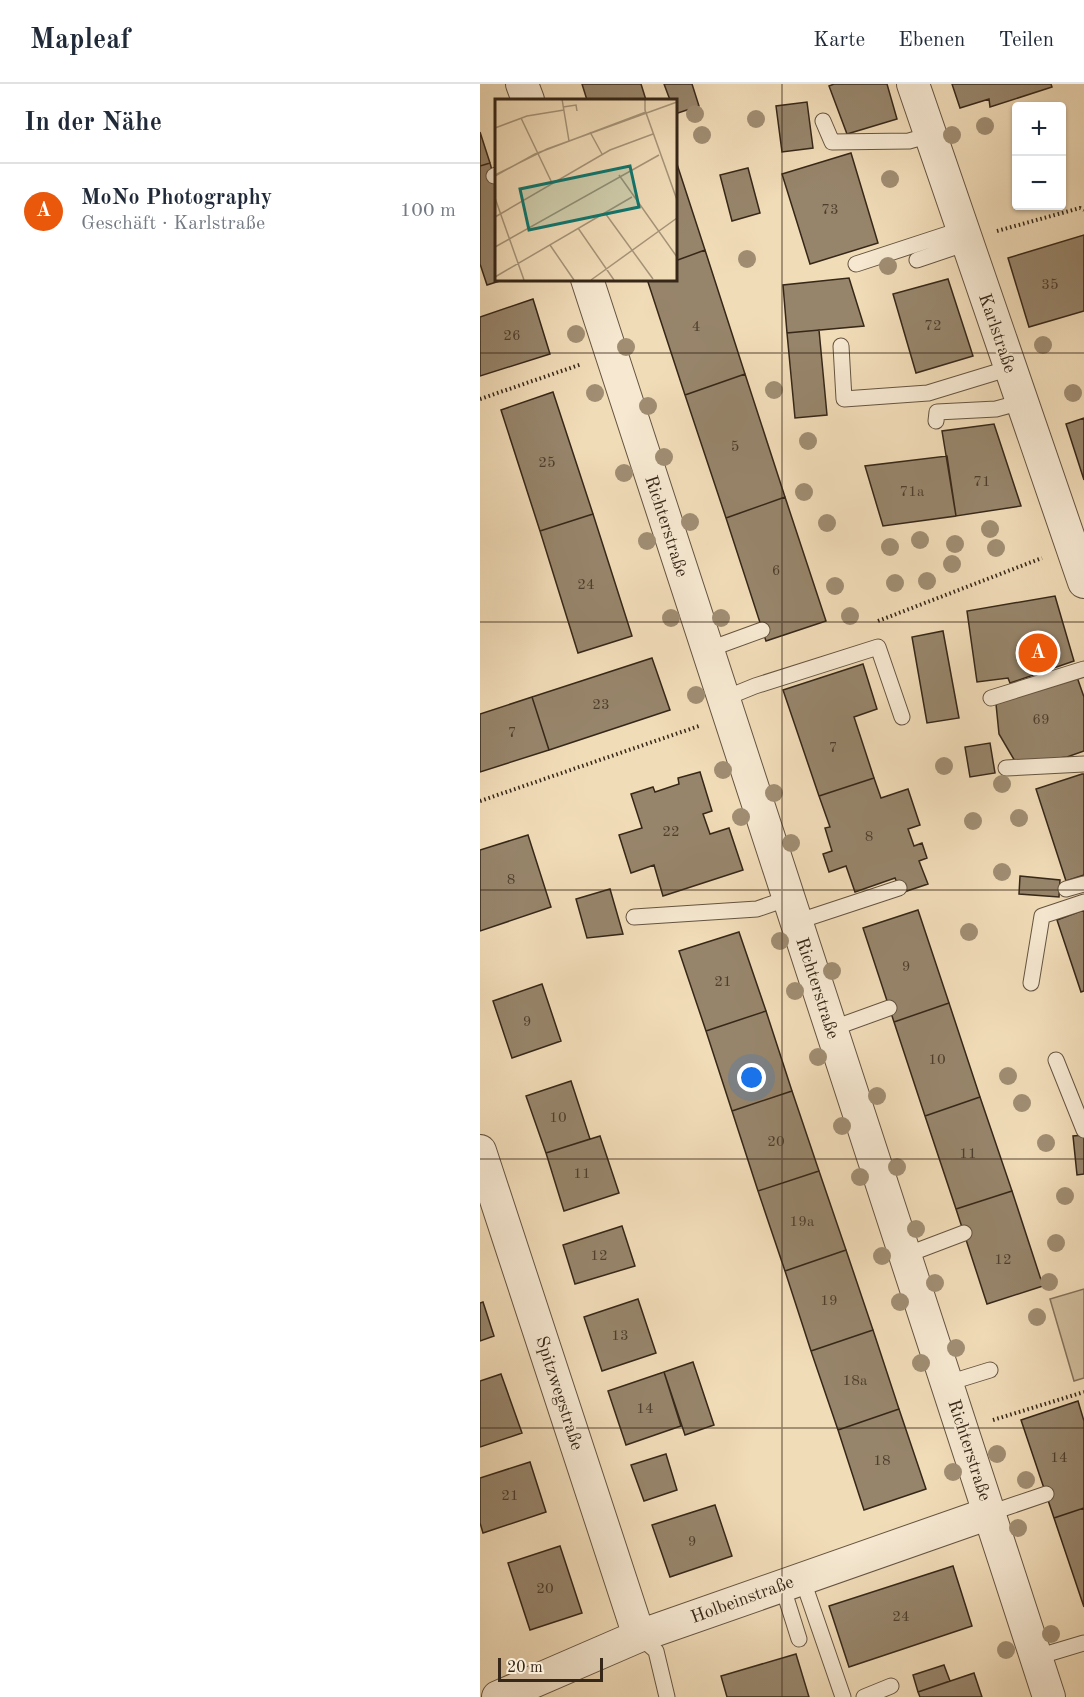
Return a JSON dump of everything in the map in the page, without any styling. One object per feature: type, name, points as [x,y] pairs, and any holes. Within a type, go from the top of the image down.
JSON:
[{"type":"street","points":[[522,84],[528,99]]},
{"type":"street","name":"Karlstraße","points":[[913,84],[930,135],[974,235],[1010,368],[1078,546],[1084,582]]},
{"type":"street","name":"Richterstraße","points":[[587,280],[1049,1697]]},
{"type":"street","name":"Spitzwegstraße","points":[[480,1150],[489,1207],[639,1636]]},
{"type":"street","name":"Holbeinstraße","points":[[498,1697],[639,1636],[990,1513]]},
{"type":"lane","points":[[823,121],[832,142],[909,141],[930,135]]},
{"type":"lane","points":[[917,260],[974,235]]},
{"type":"lane","points":[[856,264],[974,235]]},
{"type":"lane","points":[[841,346],[844,399],[928,393],[1010,368]]},
{"type":"lane","points":[[936,421],[937,412],[996,409],[1022,402]]},
{"type":"lane","points":[[707,650],[762,630]]},
{"type":"lane","points":[[726,708],[756,686],[878,647],[902,717]]},
{"type":"lane","points":[[991,698],[1084,669]]},
{"type":"lane","points":[[1006,768],[1084,764]]},
{"type":"lane","points":[[1066,889],[1084,884]]},
{"type":"lane","points":[[634,917],[757,909],[793,910],[899,888]]},
{"type":"lane","points":[[1031,983],[1042,916],[1084,902]]},
{"type":"lane","points":[[831,1029],[889,1008]]},
{"type":"lane","points":[[1056,1060],[1084,1130]]},
{"type":"lane","points":[[906,1255],[964,1233]]},
{"type":"lane","points":[[948,1383],[990,1370]]},
{"type":"lane","points":[[990,1513],[1046,1494]]},
{"type":"lane","points":[[792,1581],[798,1640]]},
{"type":"lane","points":[[792,1581],[843,1697]]},
{"type":"lane","points":[[639,1636],[656,1651],[667,1697]]},
{"type":"lane","points":[[1037,1657],[1084,1643]]},
{"type":"lane","points":[[864,1697],[891,1686]]},
{"type":"path","points":[[974,235],[1083,208]]},
{"type":"path","points":[[480,399],[613,354]]},
{"type":"path","points":[[871,624],[1078,546]]},
{"type":"path","points":[[480,801],[726,708]]},
{"type":"path","points":[[963,1429],[1084,1392]]},
{"type":"shaded area","points":[[1084,1289],[1084,1378],[1074,1381],[1050,1299]]},
{"type":"building","points":[[582,84],[641,84],[646,99],[587,99]]},
{"type":"building","points":[[664,84],[692,84],[699,106],[676,114],[676,99],[670,99]]},
{"type":"building","points":[[834,84],[887,84],[897,119],[847,134],[829,86]]},
{"type":"building","points":[[952,84],[1051,84],[1052,87],[990,107],[989,99],[960,108]]},
{"type":"building","points":[[807,102],[813,148],[782,152],[776,106]]},
{"type":"building","points":[[480,132],[490,163],[480,166]]},
{"type":"building","points":[[851,153],[878,243],[810,264],[782,174]]},
{"type":"building","points":[[676,161],[705,250],[676,261]]},
{"type":"building","points":[[490,163],[495,181],[495,280],[503,280],[487,285],[480,264],[480,166]]},
{"type":"building","points":[[748,168],[760,213],[732,221],[720,175]]},
{"type":"building","points":[[1084,235],[1084,311],[1029,327],[1008,258]]},
{"type":"building","points":[[705,250],[745,374],[685,395],[647,280],[676,280],[676,261]]},
{"type":"building","points":[[849,278],[864,326],[787,333],[783,285]]},
{"type":"building","points":[[948,279],[973,356],[916,373],[893,294]]},
{"type":"building","points":[[533,299],[550,354],[480,376],[480,317]]},
{"type":"building","points":[[819,330],[827,415],[795,418],[787,333]]},
{"type":"building","points":[[745,374],[785,497],[726,518],[685,395]]},
{"type":"building","points":[[553,392],[593,514],[540,531],[501,410]]},
{"type":"building","points":[[1084,418],[1084,480],[1066,424]]},
{"type":"building","points":[[994,424],[1021,506],[956,516],[942,431]]},
{"type":"building","points":[[947,456],[956,516],[883,526],[865,466]]},
{"type":"building","points":[[785,497],[826,621],[766,641],[726,518]]},
{"type":"building","points":[[593,514],[632,636],[578,653],[540,531]]},
{"type":"building","points":[[1055,596],[1074,661],[1010,683],[1008,678],[977,682],[967,611]]},
{"type":"building","points":[[943,631],[959,718],[927,723],[912,637]]},
{"type":"building","points":[[652,658],[670,710],[549,750],[532,697]]},
{"type":"building","points":[[863,664],[877,709],[854,717],[874,778],[819,796],[783,690]]},
{"type":"building","points":[[1077,677],[1084,697],[1084,751],[1067,757],[1016,763],[999,734],[996,704]]},
{"type":"building","points":[[532,697],[549,750],[480,772],[480,714]]},
{"type":"building","points":[[990,743],[995,773],[970,777],[965,747]]},
{"type":"building","points":[[700,772],[712,811],[703,814],[710,834],[729,828],[743,870],[663,896],[654,865],[631,873],[619,835],[642,828],[631,794],[653,787],[655,792],[679,784],[678,778]]},
{"type":"building","points":[[1084,774],[1084,875],[1066,881],[1036,789]]},
{"type":"building","points":[[874,778],[881,798],[908,789],[920,825],[908,829],[914,846],[922,843],[927,858],[919,861],[928,884],[901,893],[895,878],[855,892],[846,866],[829,872],[823,854],[832,851],[825,828],[830,827],[819,796]]},
{"type":"building","points":[[528,835],[551,907],[480,931],[480,850]]},
{"type":"building","points":[[1020,876],[1060,880],[1059,897],[1019,894]]},
{"type":"building","points":[[610,889],[623,934],[587,938],[576,899]]},
{"type":"building","points":[[918,910],[949,1003],[894,1022],[863,928]]},
{"type":"building","points":[[1084,910],[1084,991],[1081,992],[1057,920]]},
{"type":"building","points":[[739,932],[766,1011],[706,1031],[679,951]]},
{"type":"building","points":[[542,984],[561,1041],[512,1058],[493,1001]]},
{"type":"building","points":[[949,1003],[980,1097],[925,1116],[894,1022]]},
{"type":"building","points":[[766,1011],[792,1091],[732,1111],[706,1031]]},
{"type":"building","points":[[571,1081],[590,1139],[546,1153],[526,1096]]},
{"type":"building","points":[[792,1091],[819,1171],[758,1191],[732,1111]]},
{"type":"building","points":[[980,1097],[1012,1191],[956,1209],[925,1116]]},
{"type":"building","points":[[1084,1135],[1084,1174],[1077,1175],[1073,1136]]},
{"type":"building","points":[[600,1136],[619,1193],[564,1211],[546,1153]]},
{"type":"building","points":[[819,1171],[846,1250],[785,1271],[758,1191]]},
{"type":"building","points":[[1012,1191],[1043,1286],[987,1304],[956,1209]]},
{"type":"building","points":[[622,1226],[635,1266],[575,1284],[563,1245]]},
{"type":"building","points":[[846,1250],[873,1330],[811,1351],[785,1271]]},
{"type":"building","points":[[638,1299],[656,1353],[602,1371],[584,1317]]},
{"type":"building","points":[[483,1302],[494,1336],[480,1341],[480,1303]]},
{"type":"building","points":[[873,1330],[899,1409],[838,1430],[811,1351]]},
{"type":"building","points":[[693,1362],[714,1425],[685,1435],[664,1372]]},
{"type":"building","points":[[664,1372],[681,1426],[626,1445],[608,1391]]},
{"type":"building","points":[[501,1374],[522,1433],[480,1447],[480,1381]]},
{"type":"building","points":[[1078,1401],[1084,1421],[1084,1508],[1054,1518],[1021,1420]]},
{"type":"building","points":[[899,1409],[926,1489],[864,1510],[838,1430]]},
{"type":"building","points":[[666,1454],[677,1490],[644,1501],[631,1465]]},
{"type":"building","points":[[530,1462],[546,1512],[483,1533],[480,1523],[480,1478]]},
{"type":"building","points":[[715,1505],[732,1556],[670,1577],[652,1525]]},
{"type":"building","points":[[1084,1508],[1084,1607],[1054,1518]]},
{"type":"building","points":[[560,1546],[582,1613],[530,1630],[508,1563]]},
{"type":"building","points":[[953,1566],[972,1626],[849,1667],[829,1606]]},
{"type":"building","points":[[796,1654],[809,1697],[727,1697],[721,1676]]},
{"type":"building","points":[[944,1665],[950,1681],[918,1692],[913,1675]]},
{"type":"building","points":[[974,1673],[982,1697],[920,1697],[918,1692]]},
{"type":"place","name":"MoNo Photography","points":[[1038,653]]}]
